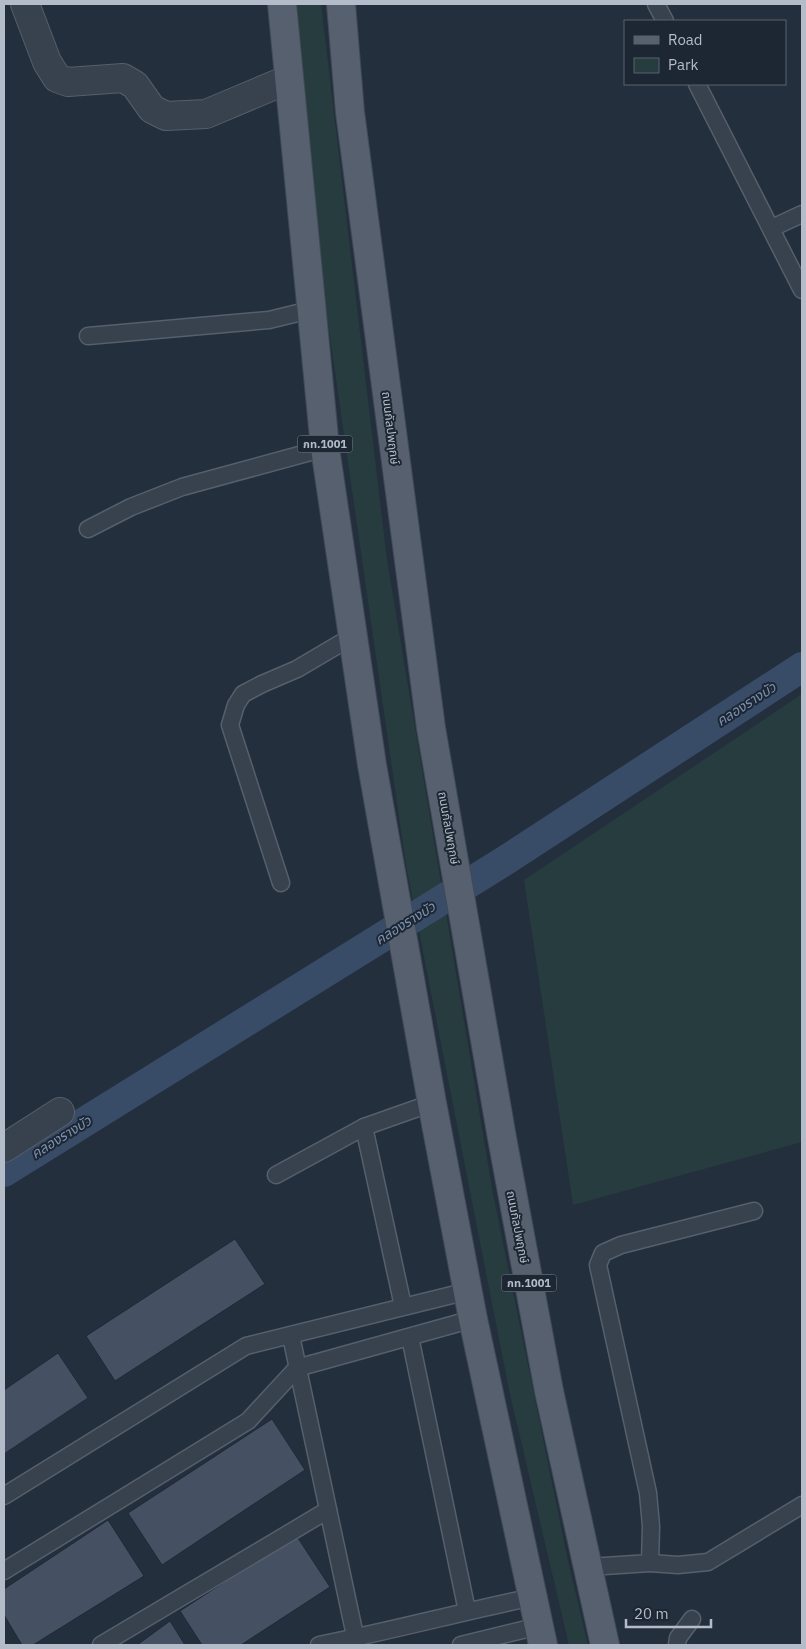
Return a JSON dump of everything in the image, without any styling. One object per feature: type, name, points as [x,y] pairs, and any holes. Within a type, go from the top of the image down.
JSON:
[{"type":"main road","name":"กท.1001","points":[[282,4],[310,310],[325,448],[392,882],[473,1319],[541,1635]]},
{"type":"main road","name":"ถนนกัลปพฤกษ์","points":[[341,4],[350,112],[431,728],[502,1138],[549,1391],[605,1645]]},
{"type":"street","points":[[25,4],[47,62],[57,78],[68,82],[123,78],[135,85],[152,109],[166,116],[206,114],[289,79]]},
{"type":"street","points":[[4,1148],[60,1112]]},
{"type":"lane","points":[[656,4],[664,20]]},
{"type":"lane","points":[[698,85],[802,290]]},
{"type":"lane","points":[[772,228],[802,214]]},
{"type":"lane","points":[[88,336],[269,320],[310,310]]},
{"type":"lane","points":[[88,529],[131,507],[182,487],[325,448]]},
{"type":"lane","points":[[281,883],[230,725],[236,705],[244,694],[297,669],[353,636]]},
{"type":"lane","points":[[276,1175],[364,1127],[432,1103]]},
{"type":"lane","points":[[364,1127],[403,1306]]},
{"type":"lane","points":[[650,1563],[651,1526],[648,1492],[598,1265],[603,1253],[622,1245],[754,1210]]},
{"type":"lane","points":[[4,1496],[246,1346],[468,1291]]},
{"type":"lane","points":[[4,1571],[248,1421],[297,1368],[473,1319]]},
{"type":"lane","points":[[291,1336],[357,1642]]},
{"type":"lane","points":[[410,1337],[467,1611]]},
{"type":"lane","points":[[588,1567],[650,1563],[678,1565],[708,1562],[802,1506]]},
{"type":"lane","points":[[100,1645],[328,1510]]},
{"type":"lane","points":[[319,1645],[357,1642],[467,1611],[533,1597]]},
{"type":"lane","points":[[677,1645],[678,1638],[692,1619]]},
{"type":"lane","points":[[461,1645],[541,1635]]},
{"type":"green space","points":[[295,4],[321,4],[387,560],[493,1194],[568,1561],[588,1645],[569,1645],[509,1390],[406,865],[310,198]]},
{"type":"green space","points":[[802,694],[802,1142],[573,1205],[524,880]]},
{"type":"building","points":[[235,1239],[265,1284],[115,1381],[86,1336]]},
{"type":"building","points":[[58,1353],[88,1398],[4,1454],[4,1390]]},
{"type":"building","points":[[272,1419],[305,1470],[162,1565],[128,1513]]},
{"type":"building","points":[[108,1520],[144,1576],[33,1645],[22,1645],[4,1615],[4,1589]]},
{"type":"building","points":[[296,1535],[330,1587],[241,1645],[202,1645],[180,1611]]},
{"type":"building","points":[[170,1621],[185,1645],[137,1645]]},
{"type":"waterway","name":"คลองรางบัว","points":[[4,1172],[506,860],[802,667]]}]
